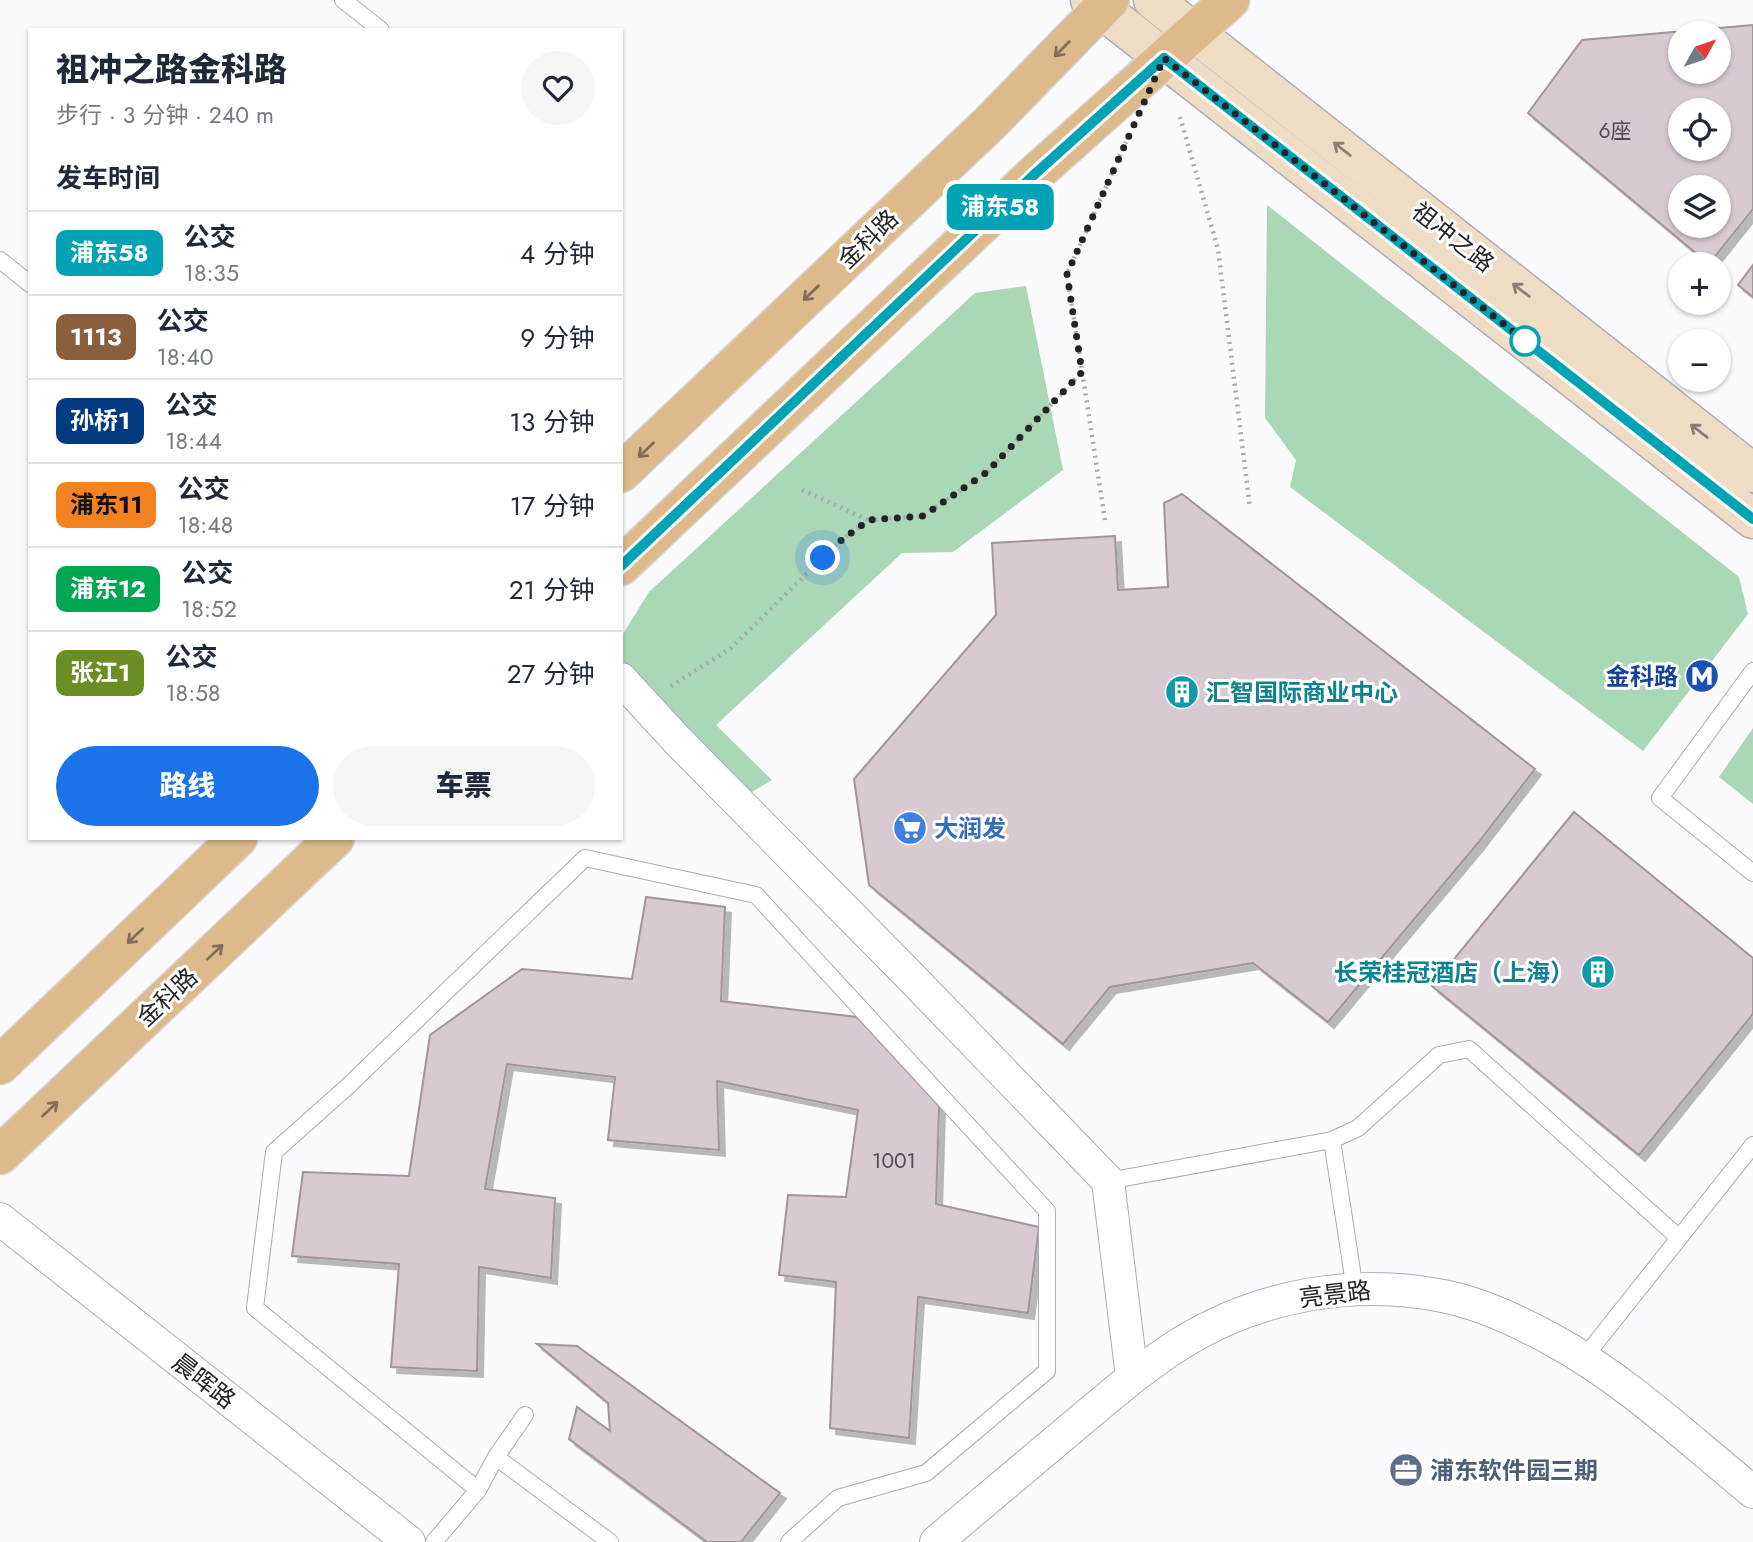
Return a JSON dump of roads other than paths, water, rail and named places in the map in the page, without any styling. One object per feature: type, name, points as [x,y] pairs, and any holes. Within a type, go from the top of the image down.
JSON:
[{"type":"main road","name":"祖冲之路","points":[[1153,0],[1753,473]]},
{"type":"main road","points":[[623,564],[1036,173],[1230,0]]},
{"type":"main road","name":"祖冲之路","points":[[1100,3],[1164,58],[1753,519]]},
{"type":"main road","name":"金科路","points":[[623,471],[990,123],[1100,3]]},
{"type":"main road","points":[[0,1065],[236,840]]},
{"type":"main road","name":"金科路","points":[[0,1156],[333,840]]},
{"type":"street","points":[[623,681],[677,740],[918,983],[1108,1181],[1132,1377]]},
{"type":"street","name":"晨晖路","points":[[0,1219],[409,1542]]},
{"type":"street","name":"亮景路","points":[[936,1542],[1132,1377],[1184,1341],[1226,1320],[1269,1304],[1322,1292],[1376,1288],[1454,1299],[1498,1313],[1552,1339],[1613,1377],[1753,1492]]},
{"type":"lane","points":[[343,0],[378,28]]},
{"type":"lane","points":[[0,260],[28,282]]},
{"type":"lane","points":[[1753,671],[1660,798],[1753,873]]},
{"type":"lane","points":[[478,1490],[255,1308],[274,1152],[347,1087],[585,858],[756,895],[1047,1211],[1047,1371],[926,1473],[838,1498],[789,1542]]},
{"type":"lane","points":[[1108,1181],[1332,1140],[1358,1128],[1440,1055],[1469,1049],[1679,1238]]},
{"type":"lane","points":[[1332,1140],[1355,1290]]},
{"type":"lane","points":[[1583,1359],[1753,1145]]},
{"type":"lane","points":[[434,1542],[478,1490],[496,1457],[525,1415]]},
{"type":"lane","points":[[496,1457],[610,1542]]},
{"type":"place","name":"金科路","points":[[1702,676]]},
{"type":"place","name":"汇智国际商业中心","points":[[1182,692]]},
{"type":"place","name":"大润发","points":[[910,828]]},
{"type":"place","name":"长荣桂冠酒店（上海）","points":[[1598,972]]},
{"type":"place","name":"浦东软件园三期","points":[[1406,1470]]}]
